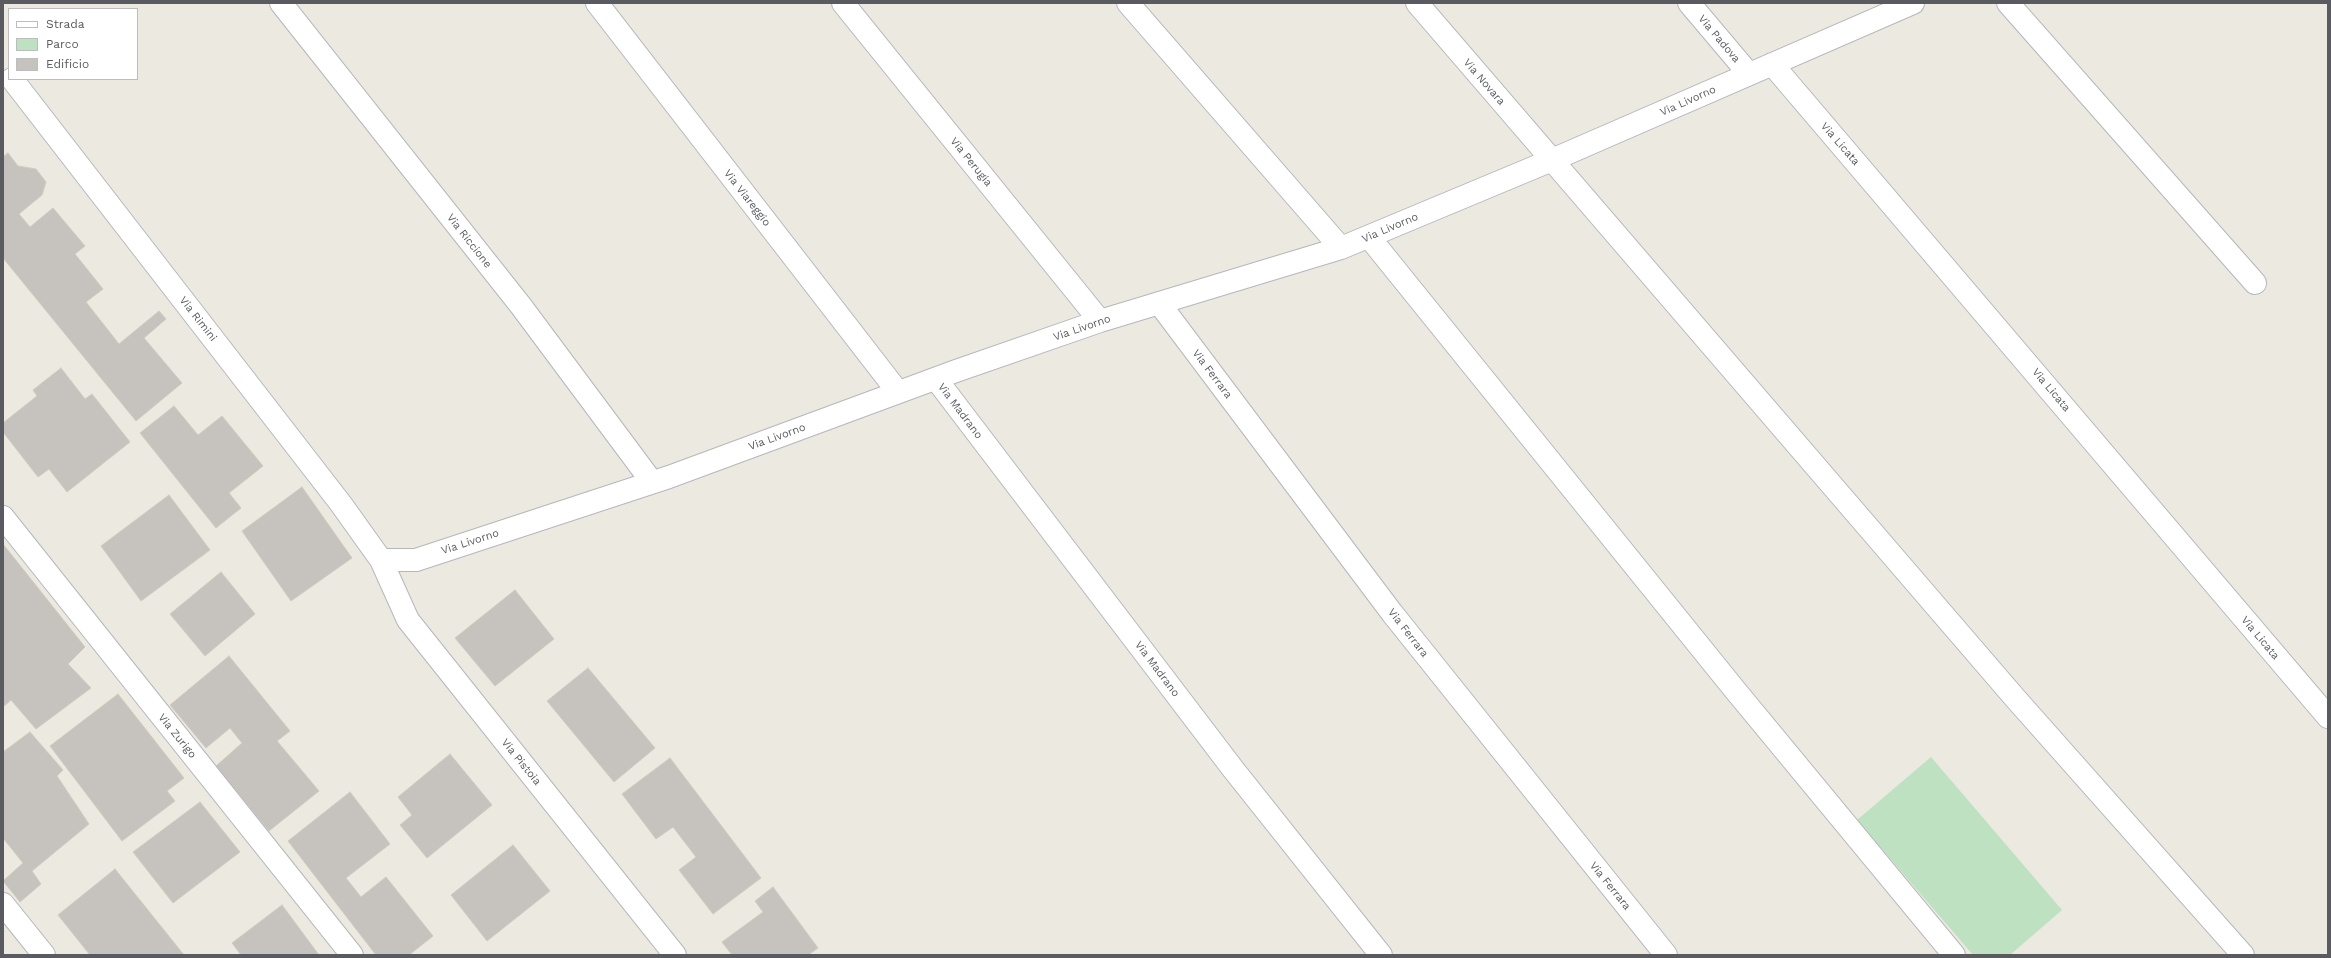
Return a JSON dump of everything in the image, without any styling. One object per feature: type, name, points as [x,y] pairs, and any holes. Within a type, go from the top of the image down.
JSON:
[{"type":"street","name":"Via Riccione","points":[[281,3],[521,306],[652,482]]},
{"type":"street","name":"Via Viareggio","points":[[597,3],[898,392]]},
{"type":"street","name":"Via Perugia","points":[[843,3],[1100,321]]},
{"type":"street","points":[[1128,3],[1341,248]]},
{"type":"street","name":"Via Novara","points":[[1417,3],[2015,698],[2243,955]]},
{"type":"street","name":"Via Padova","points":[[1689,3],[1749,74]]},
{"type":"street","name":"Via Livorno","points":[[381,560],[416,560],[652,482],[898,392],[1100,321],[1341,248],[1552,160],[1913,3]]},
{"type":"street","points":[[2008,3],[2255,283]]},
{"type":"street","name":"Via Licata","points":[[1772,64],[2328,717]]},
{"type":"street","name":"Via Rimini","points":[[13,80],[336,497],[381,560]]},
{"type":"street","points":[[1369,237],[1735,690],[1954,955]]},
{"type":"street","name":"Via Ferrara","points":[[1159,303],[1392,613],[1666,955]]},
{"type":"street","name":"Via Madrano","points":[[936,379],[1233,769],[1381,955]]},
{"type":"street","name":"Via Zurigo","points":[[3,517],[352,955]]},
{"type":"street","name":"Via Pistoia","points":[[381,560],[408,620],[675,955]]},
{"type":"street","points":[[3,904],[44,955]]},
{"type":"green space","points":[[1931,757],[2062,910],[2010,955],[1973,955],[1857,820]]},
{"type":"building","points":[[8,153],[18,166],[36,169],[46,182],[42,195],[19,214],[30,227],[53,208],[85,246],[75,254],[103,289],[86,302],[119,344],[159,311],[166,319],[144,338],[182,383],[136,421],[3,258],[3,157]]},
{"type":"building","points":[[61,368],[85,399],[92,394],[130,442],[67,492],[49,469],[38,477],[3,432],[3,423],[37,396],[33,390]]},
{"type":"building","points":[[174,406],[198,435],[222,416],[263,466],[229,493],[241,508],[216,528],[140,433]]},
{"type":"building","points":[[302,487],[352,558],[291,601],[242,531]]},
{"type":"building","points":[[169,495],[210,550],[141,601],[101,546]]},
{"type":"building","points":[[3,544],[85,647],[68,664],[91,688],[36,729],[11,700],[3,707]]},
{"type":"building","points":[[221,572],[255,614],[205,656],[170,614]]},
{"type":"building","points":[[515,590],[554,639],[495,686],[455,638]]},
{"type":"building","points":[[229,656],[290,731],[277,741],[319,791],[269,831],[216,766],[242,743],[230,728],[206,748],[170,705]]},
{"type":"building","points":[[588,668],[655,748],[614,782],[547,701]]},
{"type":"building","points":[[118,694],[184,778],[167,791],[175,801],[122,841],[50,746]]},
{"type":"building","points":[[30,732],[63,770],[57,776],[89,824],[32,871],[41,884],[20,902],[3,881],[23,863],[3,838],[3,752]]},
{"type":"building","points":[[450,754],[492,805],[427,858],[400,825],[412,815],[398,797]]},
{"type":"building","points":[[670,758],[761,878],[713,914],[679,870],[696,857],[673,827],[656,839],[622,794]]},
{"type":"building","points":[[350,792],[390,844],[346,878],[361,897],[386,877],[433,936],[409,955],[376,955],[288,841]]},
{"type":"building","points":[[200,802],[240,852],[173,903],[133,852]]},
{"type":"building","points":[[513,845],[550,891],[487,941],[451,895]]},
{"type":"building","points":[[115,869],[184,955],[90,955],[58,915]]},
{"type":"building","points":[[773,887],[818,948],[808,955],[732,955],[722,942],[763,912],[755,901]]},
{"type":"building","points":[[282,905],[319,955],[241,955],[232,943]]}]
